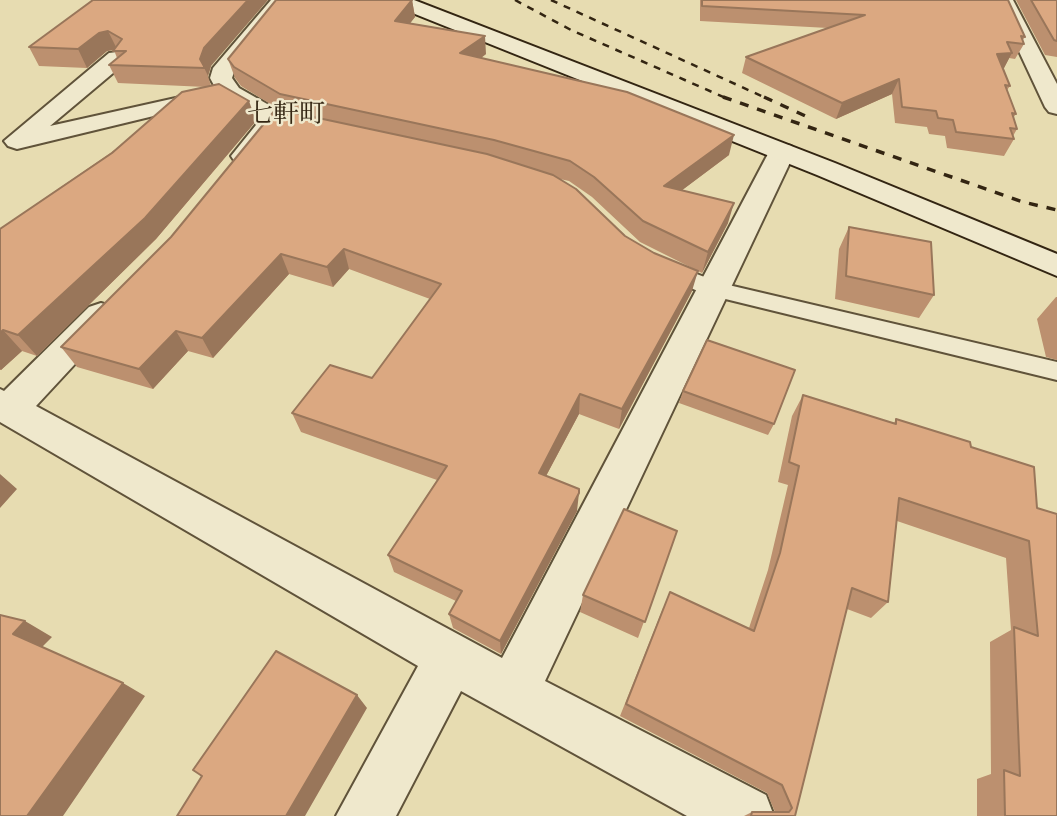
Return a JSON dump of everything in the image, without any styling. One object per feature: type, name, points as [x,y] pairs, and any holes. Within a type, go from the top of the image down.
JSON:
[{"type":"street","points":[[230,172],[286,121],[230,93],[221,78],[224,68],[281,0]]},
{"type":"street","points":[[397,0],[782,152],[1057,266]]},
{"type":"street","points":[[1004,0],[1057,107]]},
{"type":"street","points":[[117,58],[17,141],[230,93]]},
{"type":"street","points":[[512,692],[782,152]]},
{"type":"street","points":[[125,292],[5,406],[512,692],[745,816]]},
{"type":"street","points":[[365,816],[451,657]]},
{"type":"lane","points":[[641,255],[713,289],[1057,371]]},
{"type":"building","points":[[93,0],[248,0],[204,48],[200,59],[205,68],[109,65],[126,51],[113,51],[122,39],[108,31],[99,33],[78,49],[29,47]]},
{"type":"building","points":[[276,0],[412,0],[395,21],[485,36],[460,53],[627,92],[734,135],[664,186],[734,203],[708,252],[643,221],[594,177],[570,161],[494,140],[280,94],[234,67],[228,59]]},
{"type":"building","points":[[702,0],[1008,0],[1025,37],[1021,36],[1024,44],[1007,42],[1012,53],[997,54],[1010,86],[1005,85],[1016,114],[1012,113],[1017,129],[1010,128],[1014,139],[956,132],[953,120],[938,118],[936,111],[902,107],[899,79],[842,103],[746,57],[865,15],[702,6]]},
{"type":"building","points":[[1031,0],[1057,0],[1057,41],[1054,40]]},
{"type":"building","points":[[219,84],[249,101],[145,218],[18,335],[3,330],[0,333],[0,229],[112,153],[182,92]]},
{"type":"building","points":[[276,109],[487,154],[553,175],[576,189],[625,236],[654,253],[698,271],[622,409],[580,394],[539,473],[579,489],[579,493],[500,641],[449,614],[462,591],[388,555],[447,466],[292,413],[330,365],[372,378],[441,284],[344,249],[327,267],[281,254],[202,338],[176,331],[139,369],[61,347],[171,237]]},
{"type":"building","points":[[849,227],[931,242],[934,295],[846,276]]},
{"type":"building","points":[[707,340],[795,370],[774,424],[683,391]]},
{"type":"building","points":[[803,395],[896,424],[896,419],[970,442],[971,447],[1034,467],[1037,508],[1057,514],[1057,816],[1005,816],[1004,770],[1020,776],[1014,627],[1038,636],[1029,541],[899,498],[888,602],[852,588],[795,816],[751,816],[752,812],[789,812],[792,808],[782,785],[626,704],[670,592],[754,631],[780,553],[799,466],[789,462]]},
{"type":"building","points":[[624,509],[677,531],[645,622],[583,595]]},
{"type":"building","points":[[0,615],[25,621],[13,634],[123,683],[27,816],[0,816]]},
{"type":"building","points":[[276,651],[357,695],[286,816],[177,816],[202,776],[193,770]]},
{"type":"railway","points":[[515,0],[571,30],[725,98]]},
{"type":"railway","points":[[551,0],[768,99]]},
{"type":"railway","points":[[764,97],[812,119]]},
{"type":"railway","points":[[725,98],[1023,202],[1057,210]]},
{"type":"district","name":"七軒町","points":[[286,117]]}]
